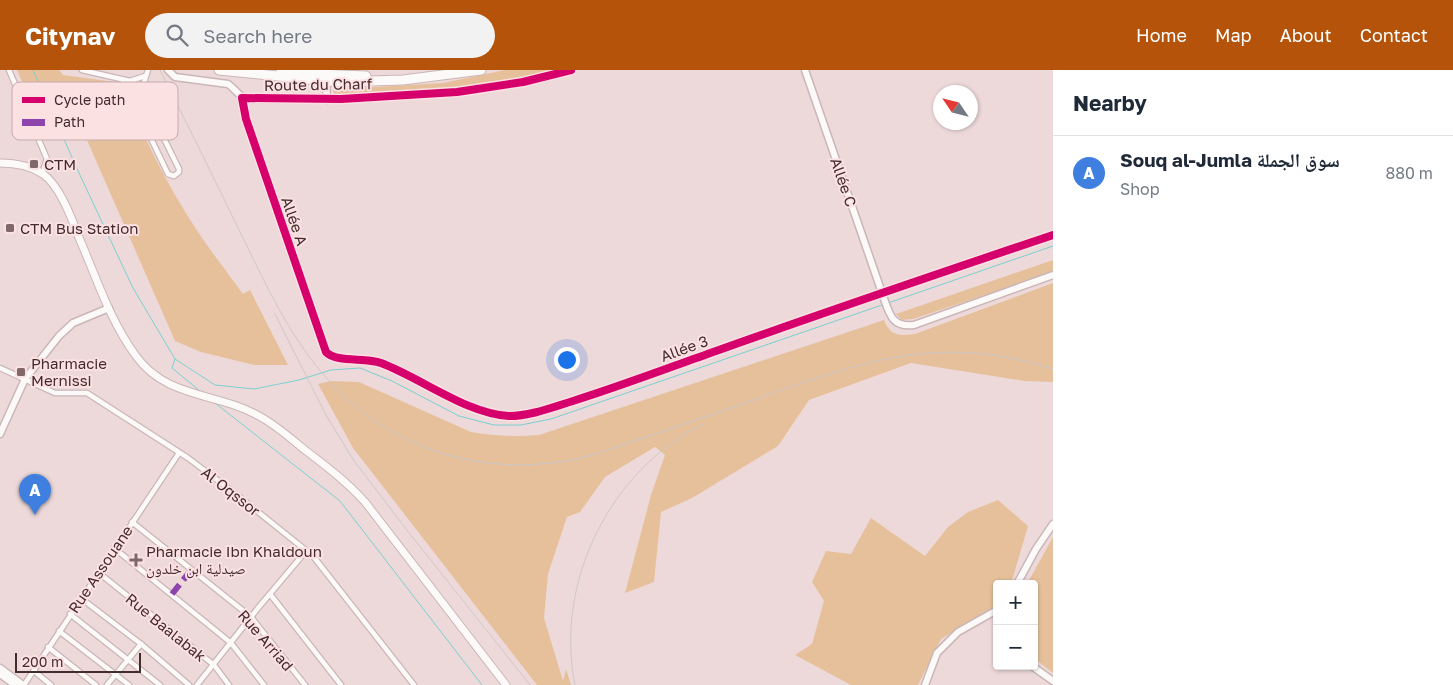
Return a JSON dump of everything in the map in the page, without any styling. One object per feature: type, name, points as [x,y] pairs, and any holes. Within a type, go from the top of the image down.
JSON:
[{"type":"highway","points":[[219,70],[326,81],[403,80],[482,70]]},
{"type":"highway","points":[[281,70],[316,74],[344,72],[393,75],[451,70]]},
{"type":"main road","points":[[0,163],[12,163],[42,174],[52,182],[66,207],[109,308],[130,347],[144,366],[161,380],[191,393],[240,407],[270,423],[356,492],[506,685]]},
{"type":"street","points":[[9,70],[14,82]]},
{"type":"street","points":[[82,70],[123,80],[135,80],[146,76]]},
{"type":"street","points":[[144,82],[148,70]]},
{"type":"street","points":[[168,70],[175,77],[228,84],[242,98]]},
{"type":"street","points":[[316,74],[331,70]]},
{"type":"street","name":"Route du Charf","points":[[242,98],[327,100],[482,90],[571,70]]},
{"type":"street","name":"Allée C","points":[[805,70],[891,318],[900,325],[914,325],[1053,276]]},
{"type":"street","points":[[326,81],[327,100]]},
{"type":"street","name":"Allée A","points":[[242,98],[246,119],[326,352]]},
{"type":"street","points":[[39,140],[47,159],[42,174]]},
{"type":"street","points":[[152,140],[168,174],[176,176],[179,169],[165,140]]},
{"type":"street","name":"Allée 3","points":[[326,352],[329,356],[335,358],[379,362],[475,408],[511,416],[544,410],[586,397],[1053,235]]},
{"type":"street","points":[[0,434],[25,379],[67,327],[80,319],[109,308]]},
{"type":"street","name":"Al Oqssor","points":[[0,368],[54,394],[86,392],[196,463],[313,556],[414,685]]},
{"type":"street","name":"Rue Assouane","points":[[23,685],[179,453]]},
{"type":"street","name":"Rue Arriad","points":[[132,522],[251,617],[305,685]]},
{"type":"street","points":[[1020,580],[1036,549],[1053,524]]},
{"type":"street","points":[[114,548],[232,643],[264,685]]},
{"type":"street","points":[[197,685],[306,551]]},
{"type":"street","name":"Rue Baalabak","points":[[99,573],[214,665],[229,685]]},
{"type":"street","points":[[270,594],[341,685]]},
{"type":"street","points":[[82,599],[141,644],[189,685]]},
{"type":"street","points":[[925,685],[937,652],[958,632],[993,612]]},
{"type":"street","points":[[70,614],[160,685]]},
{"type":"street","points":[[59,631],[129,685]]},
{"type":"street","points":[[107,685],[141,644]]},
{"type":"street","points":[[48,647],[96,685]]},
{"type":"street","points":[[0,668],[23,685]]},
{"type":"street","points":[[1038,670],[1053,681]]},
{"type":"street","points":[[34,671],[51,685]]},
{"type":"street","points":[[0,674],[15,685]]},
{"type":"shaded area","points":[[17,70],[59,70],[63,75],[115,82],[22,82]]},
{"type":"shaded area","points":[[505,70],[556,70],[501,84],[447,90],[334,96],[333,87],[375,87],[443,83]]},
{"type":"shaded area","points":[[87,140],[147,140],[176,196],[203,240],[243,294],[250,290],[288,365],[254,365],[201,352],[175,341]]},
{"type":"shaded area","points":[[1053,260],[1053,272],[913,319],[902,320],[896,314]]},
{"type":"shaded area","points":[[1053,283],[1053,382],[1025,381],[911,363],[809,400],[778,446],[692,498],[661,512],[654,582],[625,593],[651,495],[665,455],[655,447],[605,477],[580,512],[567,517],[548,574],[544,618],[563,681],[566,669],[571,685],[537,685],[353,448],[318,384],[331,381],[359,382],[471,432],[505,436],[539,435],[884,320],[889,329],[896,334],[915,334]]},
{"type":"shaded area","points":[[998,500],[1028,526],[1012,580],[993,580],[993,608],[941,639],[918,685],[851,685],[795,655],[812,644],[824,601],[812,582],[826,551],[851,554],[871,518],[925,556],[948,527],[968,512]]},
{"type":"shaded area","points":[[1053,537],[1053,673],[1038,661],[1038,580],[1029,580]]},
{"type":"waterway","points":[[33,70],[38,82]]},
{"type":"waterway","points":[[64,140],[133,288],[175,359],[172,368],[200,391]]},
{"type":"waterway","points":[[888,303],[1053,246]]},
{"type":"waterway","points":[[175,359],[215,385],[254,389],[299,380],[331,370],[360,368],[392,381],[459,416],[494,425],[521,425],[551,419],[882,305]]},
{"type":"waterway","points":[[215,403],[340,501],[482,685]]},
{"type":"railway","points":[[160,70],[166,82]]},
{"type":"railway","points":[[178,106],[271,295],[308,355],[332,384],[358,408],[387,429],[418,444],[451,456],[486,463],[522,465],[578,459],[849,368],[914,354],[947,352],[981,354],[1016,359],[1053,369]]},
{"type":"railway","points":[[275,314],[326,415],[354,461],[530,685]]},
{"type":"railway","points":[[575,685],[571,646],[573,608],[582,569],[596,533],[616,499],[641,469],[671,444],[704,424]]},
{"type":"marked path","points":[[172,594],[192,569]]},
{"type":"cycle path","points":[[571,70],[523,82],[457,92],[341,99],[242,98],[246,119],[326,352],[337,358],[381,363],[461,402],[493,414],[509,416],[534,413],[609,389],[1053,235]]},
{"type":"place","name":"CTM","points":[[34,164]]},
{"type":"place","name":"CTM Bus Station","points":[[10,228]]},
{"type":"place","name":"Pharmacie Mernissi","points":[[21,372]]},
{"type":"place","name":"Souq al-Jumla سوق الجملة","points":[[35,515]]},
{"type":"place","name":"Pharmacie Ibn Khaldoun صيدلية ابن خلدون","points":[[136,560]]}]
